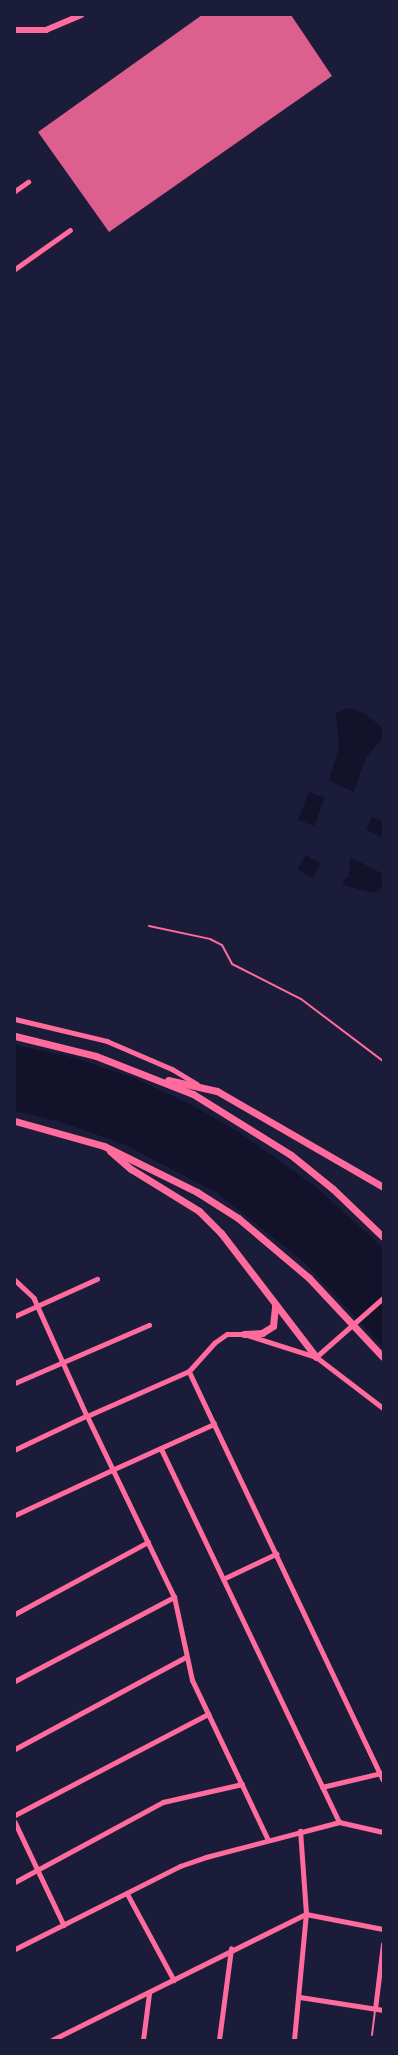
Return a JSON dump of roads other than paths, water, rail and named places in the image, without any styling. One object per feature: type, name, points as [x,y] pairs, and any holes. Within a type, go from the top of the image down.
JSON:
[{"type":"highway","points":[[15,1036],[72,1048],[160,1079],[221,1109],[291,1155],[333,1189],[383,1237]]},
{"type":"highway","points":[[160,1079],[197,1084],[241,1104],[383,1187]]},
{"type":"highway","points":[[15,1121],[104,1146],[158,1170],[238,1218],[308,1278],[383,1357]]},
{"type":"highway","points":[[104,1146],[131,1169],[199,1211],[221,1233],[275,1306],[316,1357]]},
{"type":"highway","points":[[244,1334],[262,1333],[273,1326],[275,1306]]},
{"type":"main road","points":[[15,30],[46,30],[81,15]]},
{"type":"street","points":[[15,191],[28,182]]},
{"type":"street","points":[[15,268],[70,230]]},
{"type":"street","points":[[15,1019],[107,1041],[172,1069],[197,1084]]},
{"type":"street","points":[[15,1316],[97,1279]]},
{"type":"street","points":[[15,1280],[20,1283],[37,1307],[112,1470],[174,1597],[181,1620],[186,1656],[192,1680],[268,1840]]},
{"type":"street","points":[[316,1357],[383,1298]]},
{"type":"street","points":[[15,1383],[149,1325]]},
{"type":"street","points":[[15,1450],[189,1371],[220,1338],[227,1334],[244,1334],[316,1357],[383,1408]]},
{"type":"street","points":[[189,1371],[382,1772],[383,1779]]},
{"type":"street","points":[[15,1514],[214,1424]]},
{"type":"street","points":[[161,1448],[339,1822]]},
{"type":"street","points":[[15,1614],[148,1542]]},
{"type":"street","points":[[223,1579],[276,1554]]},
{"type":"street","points":[[15,1680],[174,1597]]},
{"type":"street","points":[[15,1749],[186,1656]]},
{"type":"street","points":[[15,1816],[208,1714]]},
{"type":"street","points":[[322,1787],[382,1772]]},
{"type":"street","points":[[15,1882],[164,1802],[242,1784]]},
{"type":"street","points":[[15,1822],[64,1925]]},
{"type":"street","points":[[15,1949],[180,1866],[300,1831],[339,1822],[383,1832]]},
{"type":"street","points":[[294,2040],[300,1997],[306,1914],[300,1831]]},
{"type":"street","points":[[127,1893],[174,1980]]},
{"type":"street","points":[[52,2040],[149,1994],[231,1949],[306,1914],[383,1930]]},
{"type":"street","points":[[375,2009],[383,1944]]},
{"type":"street","points":[[219,2040],[231,1949]]},
{"type":"street","points":[[143,2040],[149,1994]]},
{"type":"street","points":[[300,1997],[383,2010]]},
{"type":"lane","points":[[149,926],[210,939],[222,945],[232,964],[301,999],[383,1061]]},
{"type":"lane","points":[[372,2035],[375,2009]]}]
